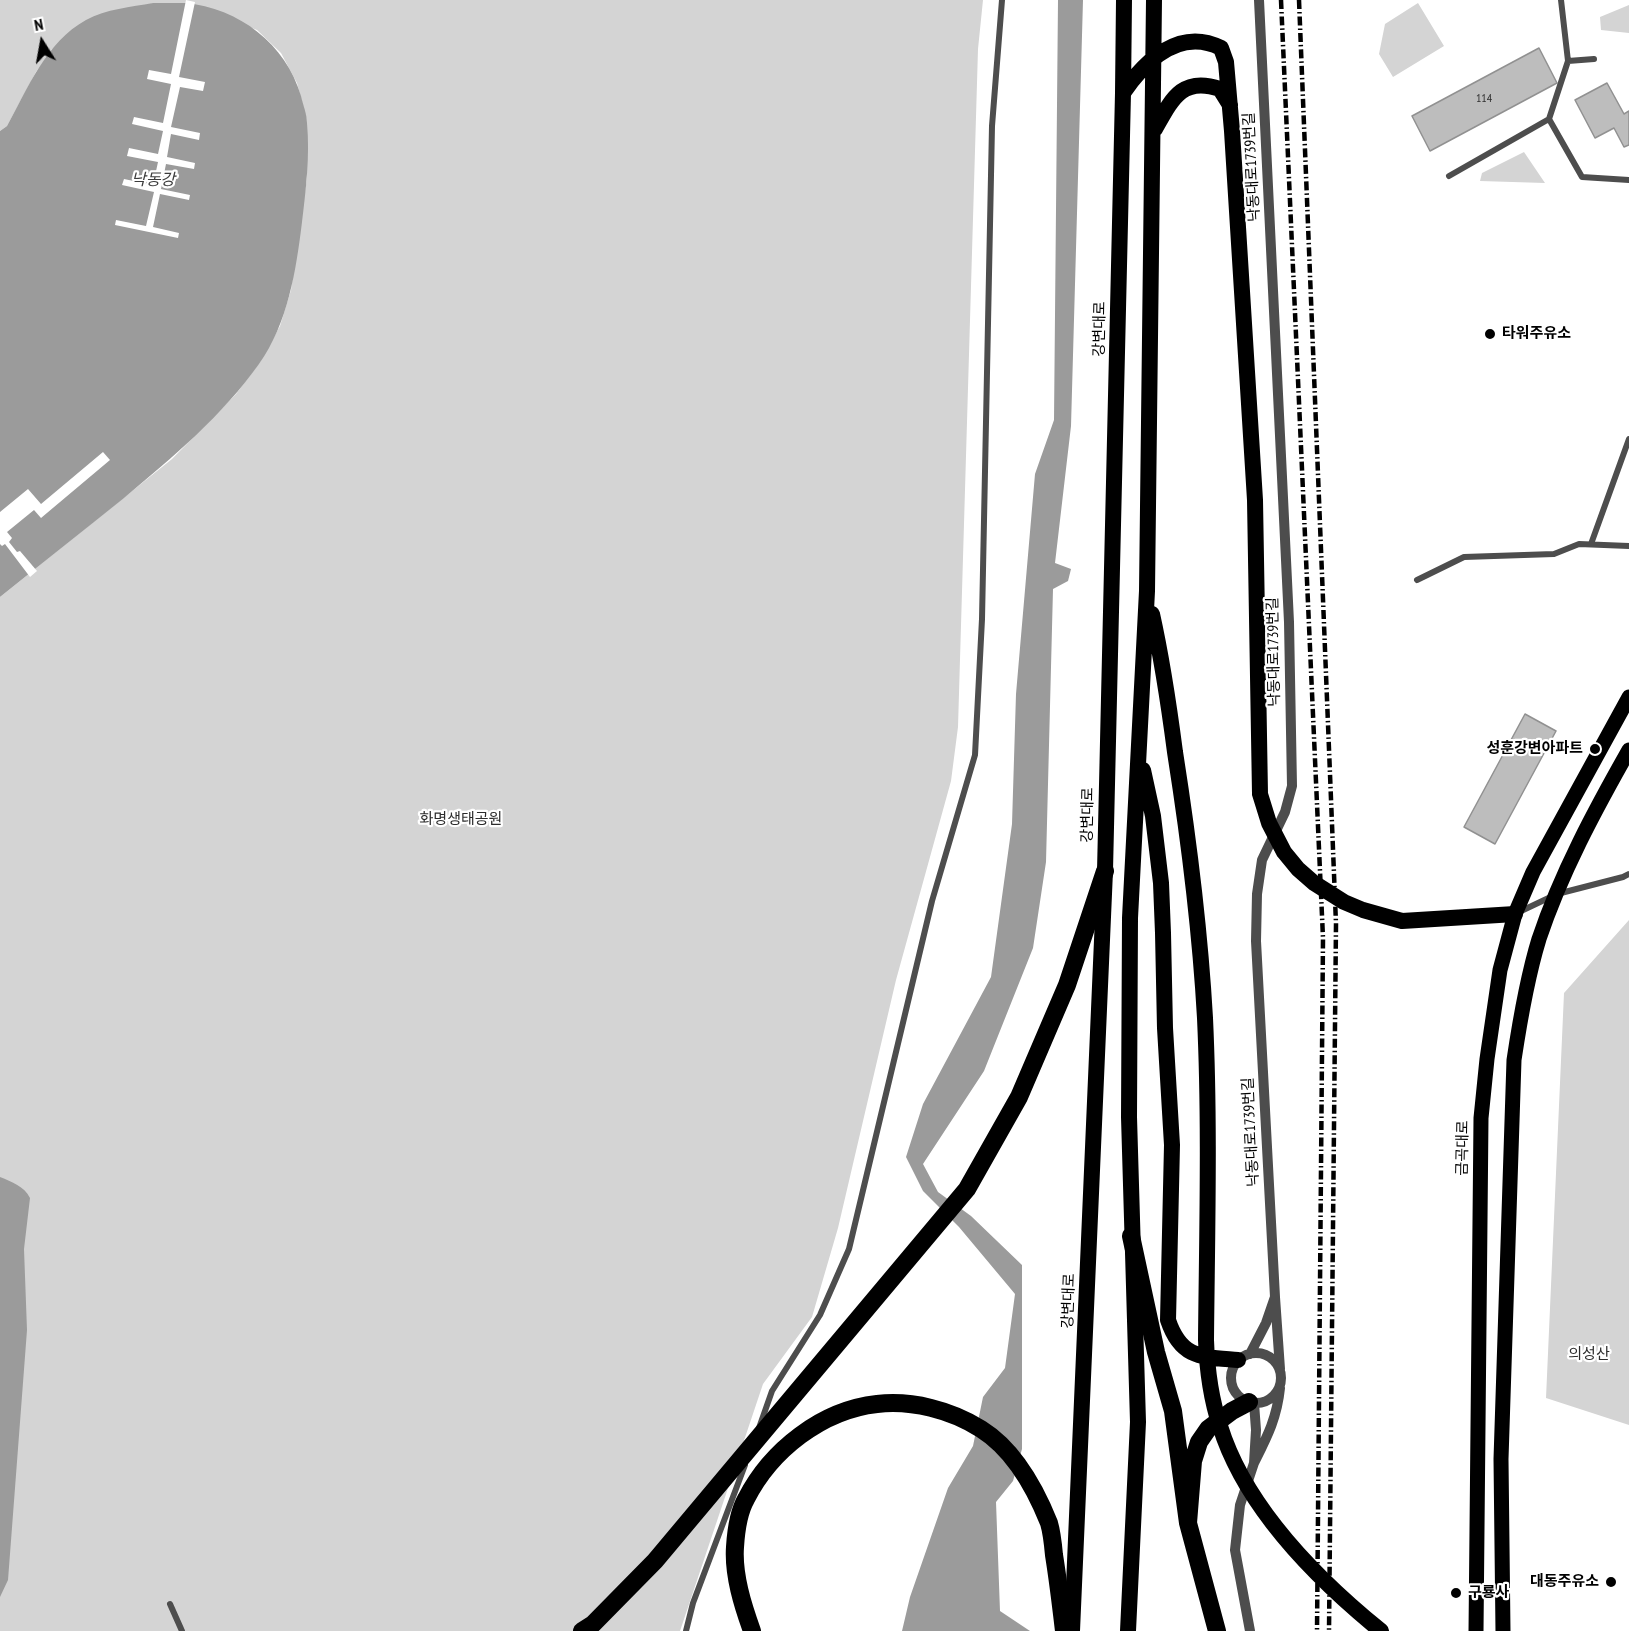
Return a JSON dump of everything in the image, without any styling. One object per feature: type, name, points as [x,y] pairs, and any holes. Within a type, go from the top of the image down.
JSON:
[{"type":"highway","name":"강변대로","points":[[1072,1631],[1105,872],[1124,0]]},
{"type":"highway","points":[[1128,1631],[1138,1422],[1129,1117],[1130,918],[1147,591],[1154,0]]},
{"type":"highway","points":[[1123,93],[1141,68],[1154,56],[1177,45],[1208,41],[1221,48],[1226,62],[1230,106],[1255,500],[1260,794],[1269,823],[1284,852],[1298,869],[1329,893],[1363,910],[1402,921],[1515,914]]},
{"type":"highway","points":[[1154,132],[1172,98],[1190,86],[1208,85],[1220,89],[1230,106]]},
{"type":"highway","points":[[1147,591],[1166,687],[1186,821],[1196,911],[1205,1018],[1208,1126],[1207,1359],[1220,1425],[1232,1456],[1266,1513],[1288,1541],[1334,1590],[1382,1631]]},
{"type":"highway","points":[[1138,749],[1153,816],[1161,893],[1165,1028],[1172,1144],[1168,1320],[1173,1335],[1183,1348],[1200,1357],[1244,1357]]},
{"type":"highway","points":[[582,1631],[593,1624],[655,1561],[967,1189],[1019,1097],[1067,985],[1105,872]]},
{"type":"highway","points":[[1131,1236],[1156,1352],[1173,1411],[1188,1523],[1217,1631]]},
{"type":"highway","points":[[1188,1523],[1193,1461],[1199,1442],[1208,1429],[1232,1411],[1251,1403]]},
{"type":"highway","points":[[752,1631],[736,1570],[734,1549],[738,1522],[745,1500],[768,1465],[786,1447],[825,1420],[847,1410],[877,1404],[931,1408],[957,1416],[983,1430],[1008,1452],[1023,1473],[1050,1525],[1064,1631]]},
{"type":"main road","name":"금곡대로","points":[[1476,1631],[1481,1118],[1500,970],[1515,914],[1533,872],[1629,697]]},
{"type":"main road","points":[[1503,1631],[1501,1459],[1514,1060],[1521,1013],[1539,940],[1557,894],[1604,795],[1629,750]]},
{"type":"street","points":[[686,1631],[693,1603],[772,1392],[820,1315],[849,1249],[932,901],[975,755],[982,619],[992,126],[1002,0]]},
{"type":"street","name":"낙동대로1739번길","points":[[1259,0],[1289,622],[1292,786],[1285,812],[1262,860],[1256,942],[1280,1369]]},
{"type":"street","points":[[1449,176],[1549,119],[1568,61],[1561,0]]},
{"type":"street","points":[[1568,61],[1593,59]]},
{"type":"street","points":[[1549,119],[1582,177],[1629,180]]},
{"type":"street","points":[[1591,544],[1629,439]]},
{"type":"street","points":[[1417,580],[1464,556],[1554,554],[1579,544],[1629,546]]},
{"type":"street","points":[[1515,914],[1557,894],[1629,874]]},
{"type":"street","points":[[1275,1297],[1266,1323],[1244,1357],[1232,1370],[1232,1384],[1239,1397],[1251,1403],[1270,1399],[1280,1386]]},
{"type":"street","points":[[1244,1357],[1261,1353],[1269,1356],[1280,1369],[1281,1378],[1278,1409],[1268,1436],[1254,1463],[1240,1505],[1235,1550],[1250,1631]]},
{"type":"street","points":[[1251,1403],[1256,1430],[1254,1463]]},
{"type":"street","points":[[170,1604],[182,1631]]},
{"type":"green space","name":"화명생태공원","points":[[0,0],[983,0],[978,49],[958,727],[951,781],[896,980],[838,1228],[812,1317],[763,1384],[680,1631],[0,1631],[0,597],[172,459],[236,394],[260,362],[280,326],[291,290],[307,178],[307,121],[297,83],[281,53],[257,30],[194,5],[153,3],[51,50],[36,72],[7,126],[0,131]]},
{"type":"green space","points":[[1418,3],[1444,46],[1393,77],[1379,54],[1385,24]]},
{"type":"green space","points":[[1629,5],[1629,33],[1601,30],[1600,17]]},
{"type":"green space","points":[[1524,152],[1545,183],[1480,181],[1482,173]]},
{"type":"green space","name":"의성산","points":[[1629,920],[1629,1425],[1546,1398],[1564,993]]},
{"type":"water","points":[[1058,0],[1083,0],[1071,426],[1055,563],[1071,569],[1068,581],[1053,589],[1046,862],[1033,948],[984,1071],[923,1164],[938,1192],[971,1216],[1022,1265],[1022,1449],[1013,1481],[996,1502],[1000,1611],[1030,1631],[902,1631],[910,1597],[948,1488],[973,1446],[983,1397],[1005,1368],[1015,1294],[959,1227],[923,1191],[906,1157],[923,1104],[991,977],[1012,824],[1016,694],[1035,474],[1054,420]]},
{"type":"water","name":"낙동강","points":[[153,3],[185,3],[224,12],[258,32],[272,45],[294,77],[306,116],[308,160],[300,240],[289,296],[269,348],[245,383],[213,418],[124,498],[0,597],[0,131],[7,126],[39,67],[60,40],[72,29],[102,13]]},
{"type":"water","points":[[0,1177],[21,1187],[30,1198],[24,1249],[27,1330],[8,1580],[0,1597]]},
{"type":"pier","points":[[186,0],[195,2],[179,77],[205,82],[203,91],[180,87],[171,127],[200,133],[199,140],[171,134],[167,157],[195,163],[194,169],[166,164],[161,189],[190,195],[189,200],[160,194],[153,227],[179,233],[178,238],[115,225],[116,220],[146,226],[154,192],[122,185],[124,179],[153,185],[158,162],[127,156],[129,148],[158,154],[163,131],[132,124],[134,117],[163,123],[171,84],[147,79],[149,70],[171,74]]},
{"type":"pier","points":[[103,452],[110,460],[41,518],[34,510],[7,532],[12,538],[9,542],[37,571],[30,577],[5,544],[2,546],[0,544],[0,512],[28,489],[41,504]]},
{"type":"building","points":[[1539,48],[1557,83],[1430,151],[1412,116]]},
{"type":"building","points":[[1607,83],[1624,114],[1629,111],[1629,145],[1624,147],[1614,128],[1595,138],[1575,100]]},
{"type":"building","points":[[1525,714],[1556,731],[1495,844],[1464,827]]},
{"type":"railway","points":[[1281,0],[1323,938],[1317,1631]]},
{"type":"railway","points":[[1299,0],[1336,924],[1329,1631]]},
{"type":"place","name":"타워주유소","points":[[1490,334]]},
{"type":"place","name":"성훈강변아파트","points":[[1595,749]]},
{"type":"place","name":"대동주유소","points":[[1611,1582]]},
{"type":"place","name":"구룡사","points":[[1456,1593]]}]
